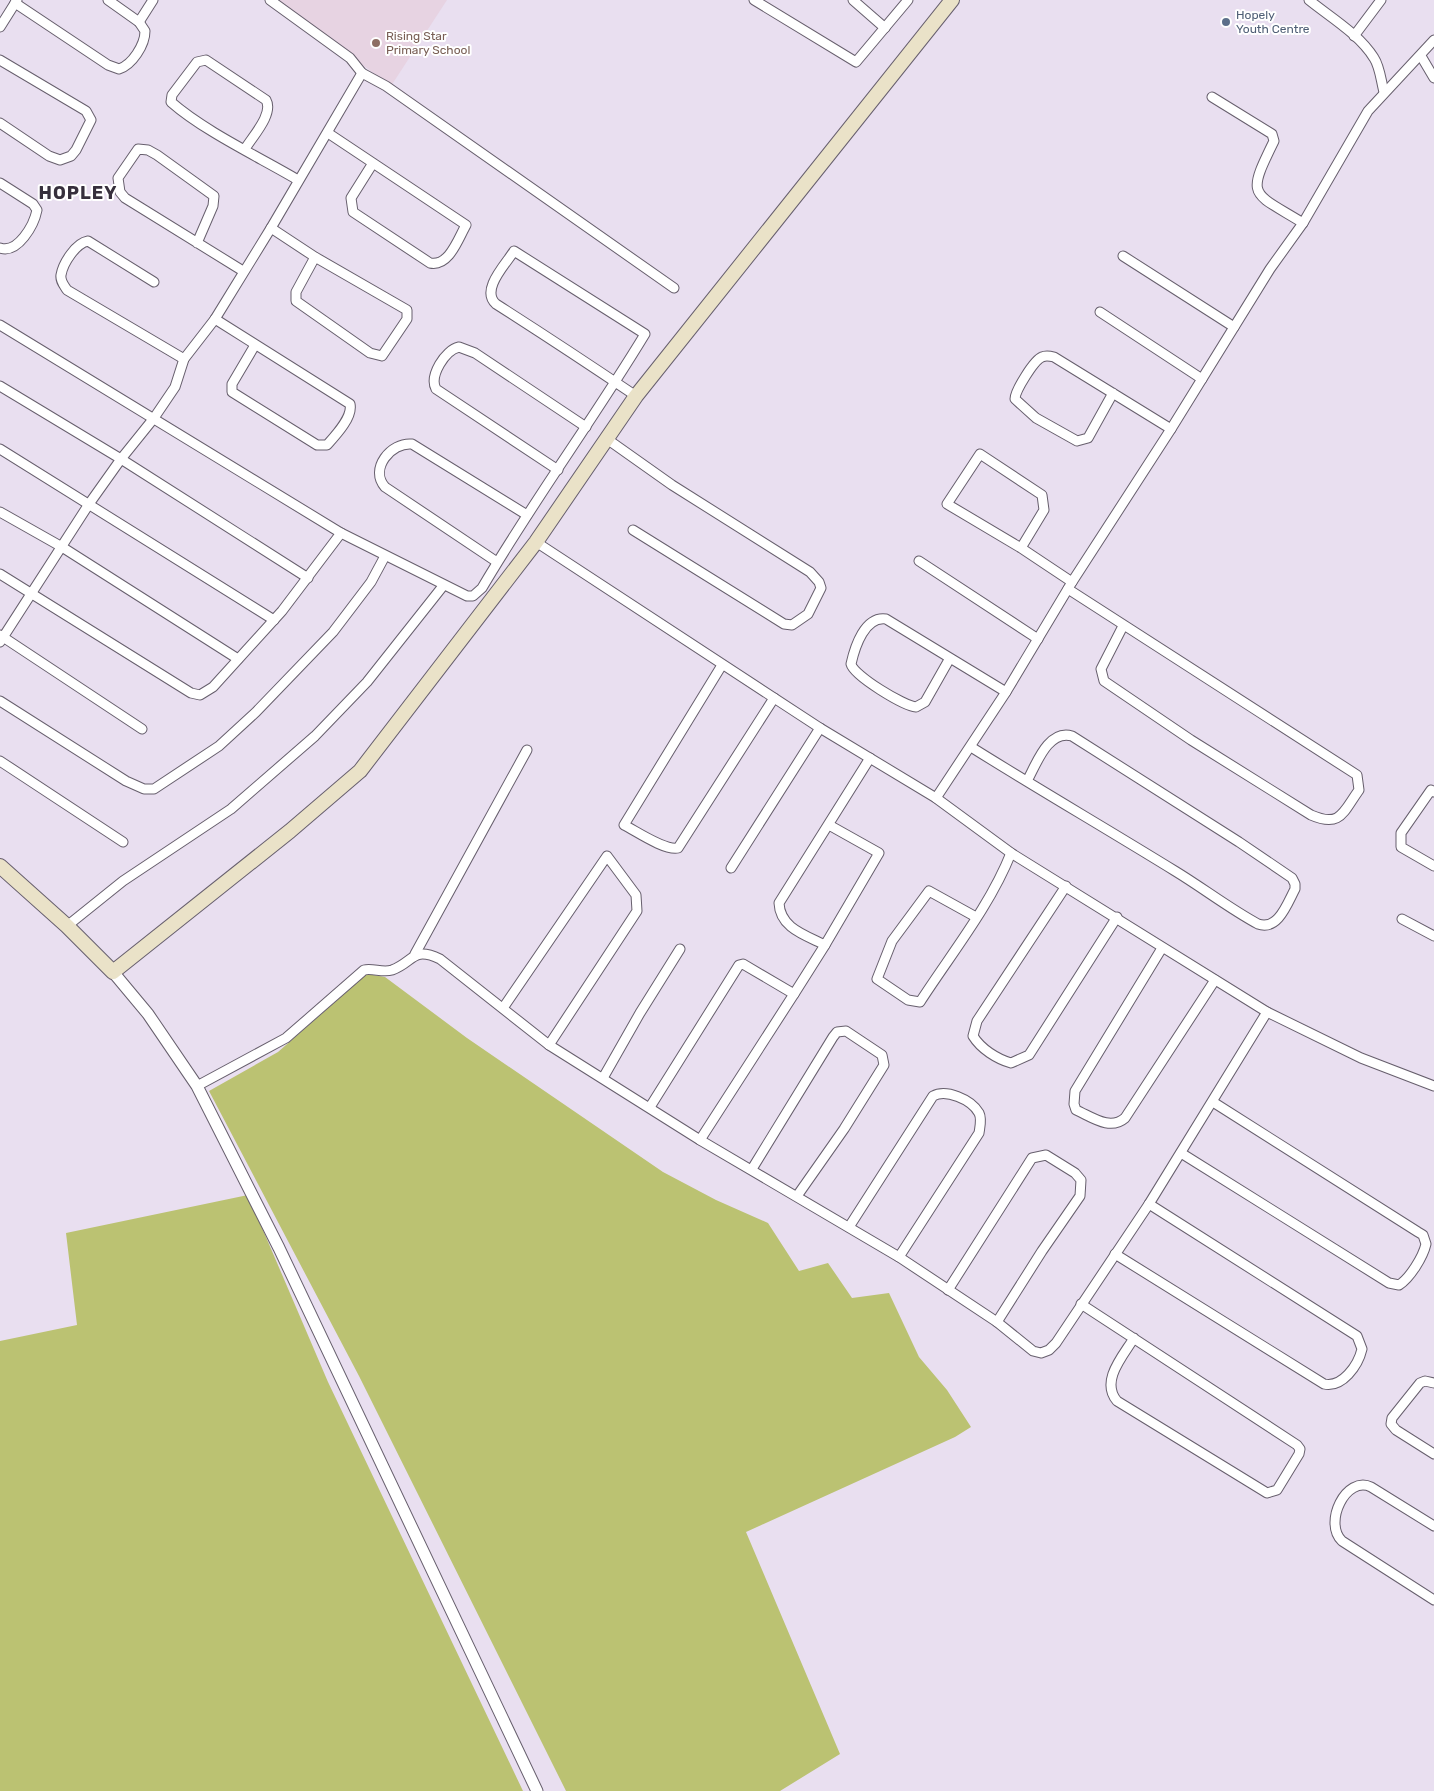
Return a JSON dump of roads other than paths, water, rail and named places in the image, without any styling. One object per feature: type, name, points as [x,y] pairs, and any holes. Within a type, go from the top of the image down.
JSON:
[{"type":"main road","points":[[0,866],[67,926],[113,972],[290,831],[360,771],[536,542],[636,396],[952,0]]},
{"type":"street","points":[[0,27],[16,2],[108,65],[119,69],[130,63],[143,42],[145,32],[139,22],[108,0]]},
{"type":"street","points":[[139,22],[153,0]]},
{"type":"street","points":[[270,0],[350,58],[362,73],[386,86],[674,288]]},
{"type":"street","points":[[754,0],[856,62],[908,0]]},
{"type":"street","points":[[852,0],[885,28]]},
{"type":"street","points":[[1309,0],[1354,36],[1375,59],[1384,92]]},
{"type":"street","points":[[1354,36],[1381,0]]},
{"type":"street","points":[[936,798],[1006,692],[1070,586],[1171,429],[1270,269],[1303,223],[1368,111],[1434,40]]},
{"type":"street","points":[[1421,56],[1434,78]]},
{"type":"street","points":[[0,60],[86,111],[92,120],[76,150],[71,156],[60,160],[49,156],[0,123]]},
{"type":"street","points":[[245,149],[268,113],[266,100],[206,60],[197,62],[172,94],[171,102],[186,114],[245,149],[298,180]]},
{"type":"street","points":[[142,729],[1,638],[32,595],[89,504],[175,387],[184,359],[215,319],[328,133],[362,73]]},
{"type":"street","points":[[1212,97],[1272,134],[1274,140],[1256,180],[1257,191],[1263,198],[1303,223]]},
{"type":"street","points":[[328,133],[373,163],[466,225],[445,261],[430,263],[353,212],[351,198],[373,163]]},
{"type":"street","points":[[196,243],[213,206],[214,196],[157,155],[148,150],[138,149],[121,171],[118,178],[120,192],[138,206],[196,243],[243,271]]},
{"type":"street","points":[[0,183],[33,204],[37,210],[34,220],[15,247],[5,250],[0,248]]},
{"type":"street","points":[[271,228],[315,257],[407,310],[407,319],[382,356],[375,356],[370,353],[296,301],[296,292],[315,257]]},
{"type":"street","points":[[154,282],[88,241],[77,246],[60,276],[67,290],[184,359]]},
{"type":"street","points":[[0,325],[340,533],[461,595],[472,596],[482,588],[527,515],[616,382],[645,334],[514,251],[491,287],[490,296],[492,301],[616,382],[636,396]]},
{"type":"street","points":[[1123,256],[1234,327]]},
{"type":"street","points":[[1100,312],[1202,379]]},
{"type":"street","points":[[215,319],[350,404],[351,408],[348,417],[327,445],[317,445],[232,392],[232,384],[255,345]]},
{"type":"street","points":[[558,470],[436,390],[435,376],[447,352],[458,347],[475,353],[586,427]]},
{"type":"street","points":[[1113,393],[1088,438],[1083,441],[1077,441],[1036,418],[1015,399],[1018,388],[1038,358],[1043,356],[1054,357],[1113,393],[1171,429]]},
{"type":"street","points":[[0,386],[121,459],[308,578]]},
{"type":"street","points":[[607,439],[672,485],[810,572],[819,582],[821,588],[808,614],[792,625],[784,624],[633,530]]},
{"type":"street","points":[[497,562],[385,488],[379,477],[381,464],[395,447],[400,444],[412,444],[527,515]]},
{"type":"street","points":[[0,449],[274,620]]},
{"type":"street","points":[[1021,548],[1044,510],[1042,495],[980,454],[947,504],[1021,548],[1123,626],[1357,775],[1360,780],[1359,790],[1338,818],[1326,821],[1304,811],[1104,681],[1101,669],[1123,626]]},
{"type":"street","points":[[0,512],[62,547],[238,659]]},
{"type":"street","points":[[0,574],[194,695],[204,694],[274,620],[308,578],[340,533]]},
{"type":"street","points":[[536,542],[820,728],[936,798],[1011,852],[1266,1012],[1361,1058],[1434,1086]]},
{"type":"street","points":[[0,701],[126,781],[144,789],[154,789],[220,746],[256,712],[333,632],[370,582],[385,556]]},
{"type":"street","points":[[918,561],[1038,639]]},
{"type":"street","points":[[67,926],[123,881],[230,809],[315,736],[367,682],[443,586]]},
{"type":"street","points":[[950,658],[924,702],[916,707],[908,705],[868,681],[855,672],[852,664],[861,637],[868,624],[880,618],[895,624],[1006,692]]},
{"type":"street","points":[[722,665],[624,825],[663,846],[671,849],[678,848],[774,698]]},
{"type":"street","points":[[731,868],[820,728]]},
{"type":"street","points":[[971,747],[1027,781],[1175,870],[1258,924],[1268,926],[1274,923],[1295,889],[1292,878],[1072,736],[1062,734],[1053,739],[1027,781]]},
{"type":"street","points":[[197,1086],[286,1038],[364,970],[391,970],[415,954],[527,750]]},
{"type":"street","points":[[825,945],[787,924],[782,918],[779,903],[870,758]]},
{"type":"street","points":[[0,761],[124,842]]},
{"type":"street","points":[[1434,792],[1431,790],[1401,834],[1399,841],[1401,847],[1434,866]]},
{"type":"street","points":[[700,1140],[825,945],[879,852],[829,825]]},
{"type":"street","points":[[976,916],[929,891],[892,941],[877,979],[908,1000],[920,1002],[976,916],[1004,870],[1011,852]]},
{"type":"street","points":[[503,1008],[607,856],[636,895],[637,911],[549,1045]]},
{"type":"street","points":[[1066,886],[977,1021],[974,1036],[978,1043],[991,1053],[1011,1063],[1018,1062],[1029,1055],[1117,917]]},
{"type":"street","points":[[1402,919],[1434,936]]},
{"type":"street","points":[[1162,948],[1075,1091],[1074,1104],[1076,1110],[1108,1124],[1120,1122],[1215,980]]},
{"type":"street","points":[[602,1078],[680,949]]},
{"type":"street","points":[[415,954],[425,954],[440,959],[549,1045],[700,1140],[899,1257],[997,1322],[1033,1351],[1041,1353],[1049,1350],[1056,1343],[1150,1204],[1266,1012]]},
{"type":"street","points":[[650,1107],[738,965],[743,964],[794,994]]},
{"type":"street","points":[[113,972],[148,1014],[197,1086],[279,1248],[537,1791]]},
{"type":"street","points":[[752,1169],[833,1037],[837,1032],[846,1031],[882,1055],[884,1065],[844,1129],[797,1196]]},
{"type":"street","points":[[849,1227],[932,1096],[950,1093],[972,1105],[981,1118],[979,1133],[899,1257]]},
{"type":"street","points":[[1181,1153],[1388,1283],[1399,1285],[1416,1263],[1426,1244],[1425,1239],[1418,1232],[1212,1102]]},
{"type":"street","points":[[948,1290],[1032,1158],[1046,1155],[1076,1173],[1081,1180],[1080,1196],[997,1322]]},
{"type":"street","points":[[1115,1254],[1324,1384],[1330,1386],[1342,1382],[1352,1369],[1362,1349],[1357,1336],[1150,1204]]},
{"type":"street","points":[[1081,1304],[1134,1338],[1299,1446],[1299,1454],[1277,1490],[1267,1492],[1117,1401],[1111,1394],[1110,1381],[1134,1338]]},
{"type":"street","points":[[1434,1383],[1425,1381],[1420,1383],[1392,1418],[1391,1424],[1396,1430],[1434,1454]]},
{"type":"street","points":[[1434,1526],[1371,1487],[1361,1484],[1352,1487],[1345,1495],[1333,1523],[1336,1535],[1342,1540],[1434,1600]]},
{"type":"place","name":"Hopely Youth Centre","points":[[1226,22]]},
{"type":"place","name":"Rising Star Primary School","points":[[376,43]]},
{"type":"district","name":"HOPLEY","points":[[78,193]]}]
